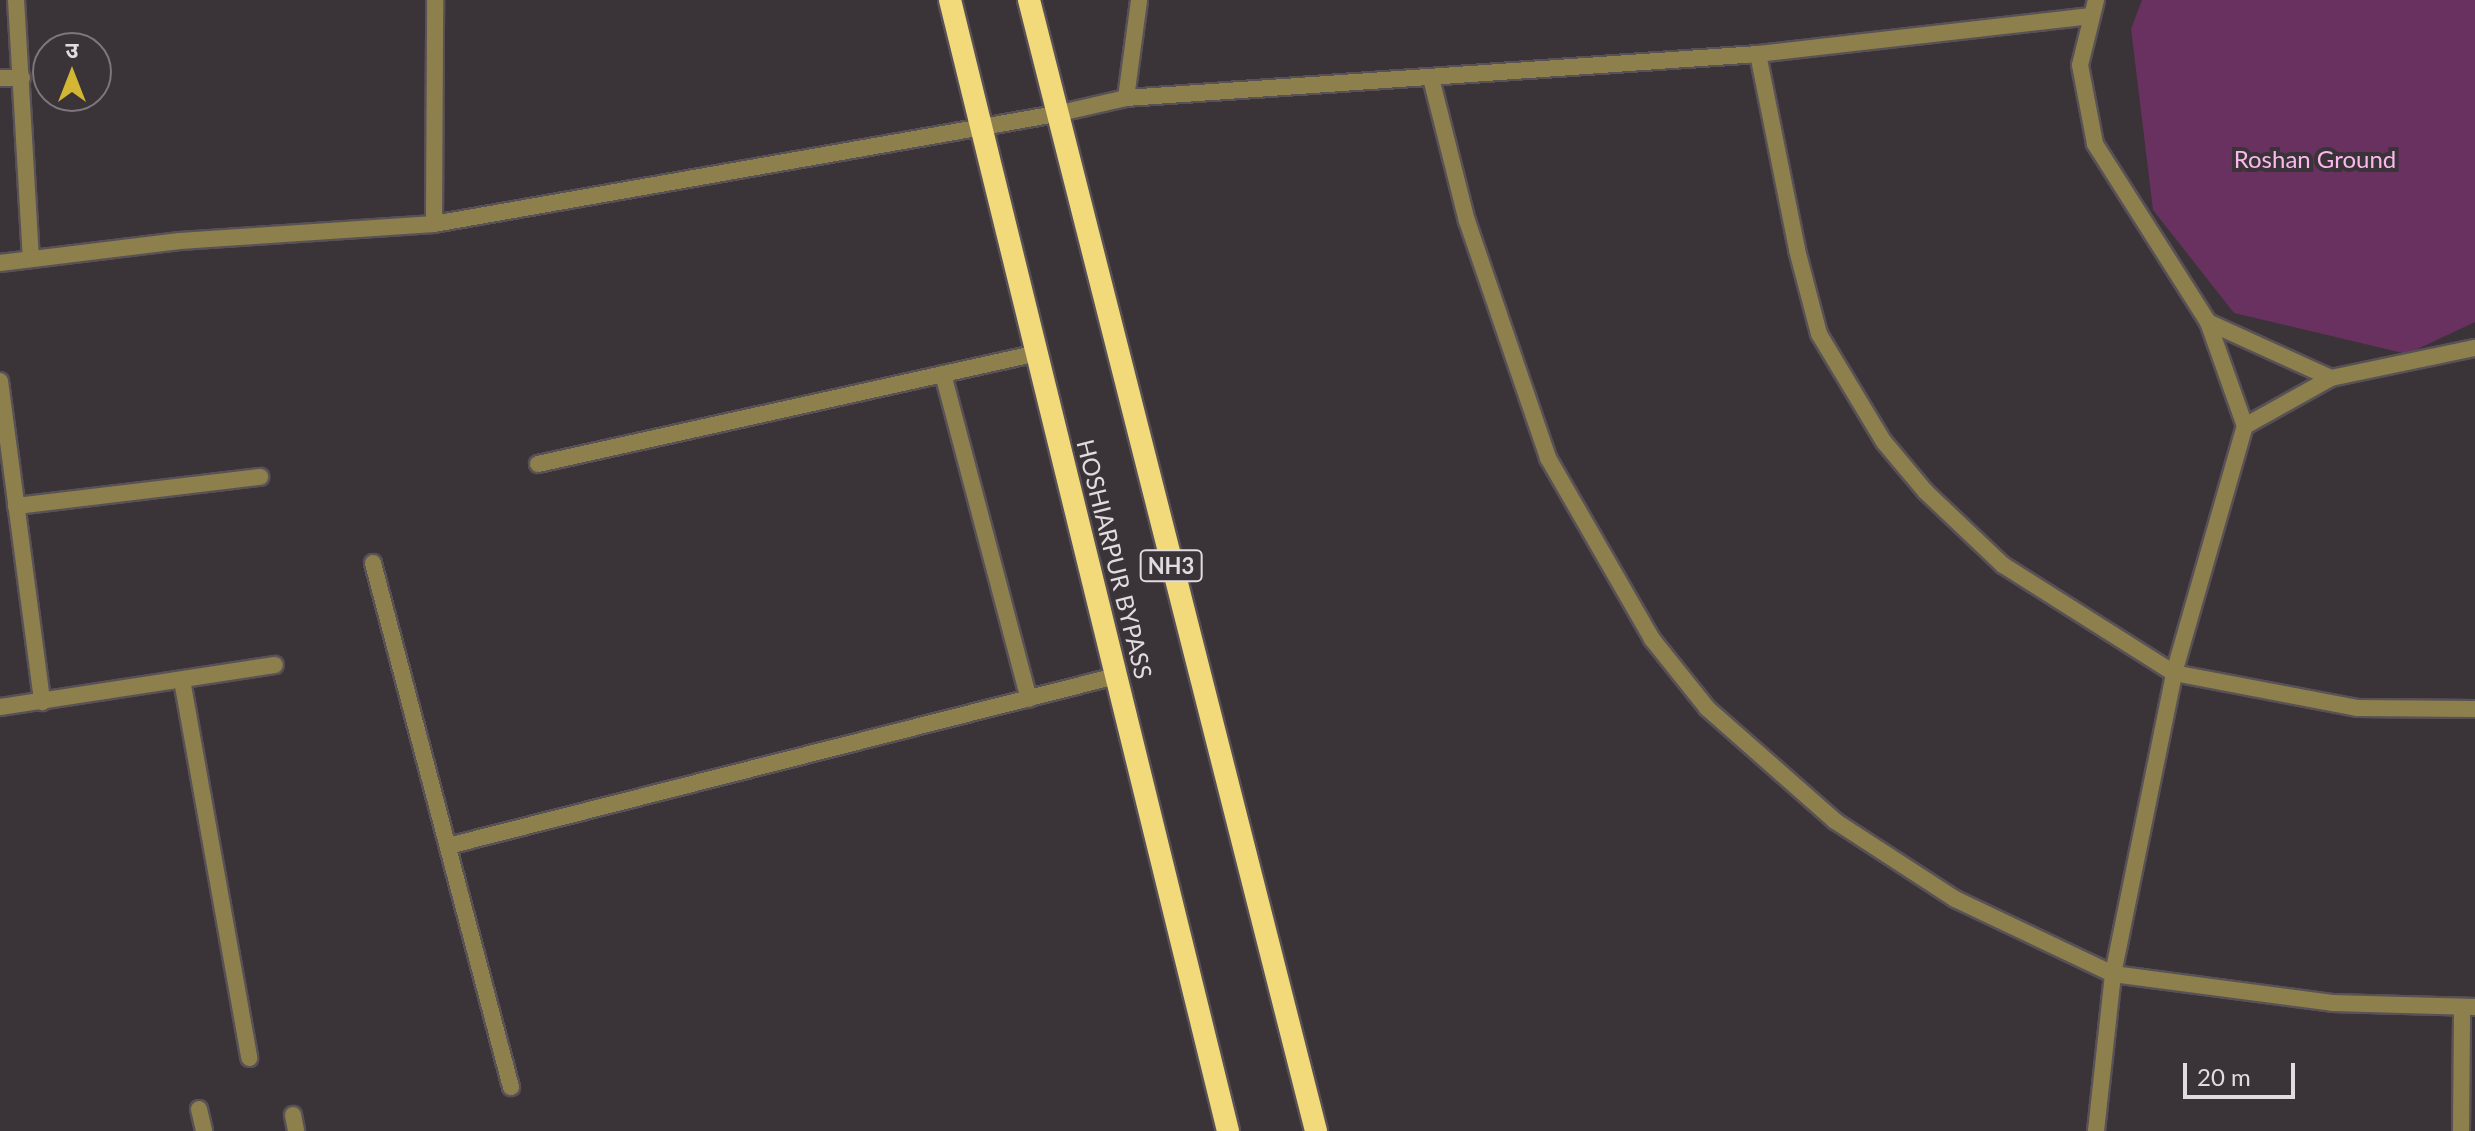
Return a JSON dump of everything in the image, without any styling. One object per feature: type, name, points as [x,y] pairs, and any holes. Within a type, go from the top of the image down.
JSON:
[{"type":"highway","name":"HOSHIARPUR BYPASS","points":[[950,0],[1228,1131]]},
{"type":"highway","name":"NH3","points":[[1029,0],[1316,1131]]},
{"type":"street","points":[[16,0],[31,259]]},
{"type":"street","points":[[434,224],[435,0]]},
{"type":"street","points":[[1126,98],[1139,0]]},
{"type":"street","points":[[0,263],[180,241],[434,224],[984,130],[1126,98],[1758,54],[2093,8],[2080,65],[2095,144],[2208,322],[2245,426],[2174,673],[2113,974],[2096,1131]]},
{"type":"street","points":[[1758,54],[1797,250],[1819,334],[1884,442],[1926,492],[2003,565],[2174,673],[2357,708],[2475,709]]},
{"type":"street","points":[[0,78],[22,78]]},
{"type":"street","points":[[1431,78],[1467,221],[1548,458],[1652,639],[1707,708],[1835,821],[1955,899],[2113,974],[2332,1003],[2468,1008],[2461,1131]]},
{"type":"street","points":[[2208,322],[2331,378]]},
{"type":"street","points":[[2245,426],[2331,378],[2475,348]]},
{"type":"street","points":[[538,464],[1038,353]]},
{"type":"street","points":[[943,374],[1029,699]]},
{"type":"street","points":[[0,381],[42,702]]},
{"type":"street","points":[[16,506],[260,477]]},
{"type":"street","points":[[373,563],[511,1087]]},
{"type":"street","points":[[0,707],[275,665]]},
{"type":"street","points":[[448,846],[1116,676]]},
{"type":"street","points":[[182,680],[249,1058]]},
{"type":"street","points":[[199,1109],[204,1131]]},
{"type":"green space","name":"Roshan Ground","points":[[2142,0],[2475,0],[2475,322],[2407,354],[2234,313],[2153,210],[2131,29]]}]
